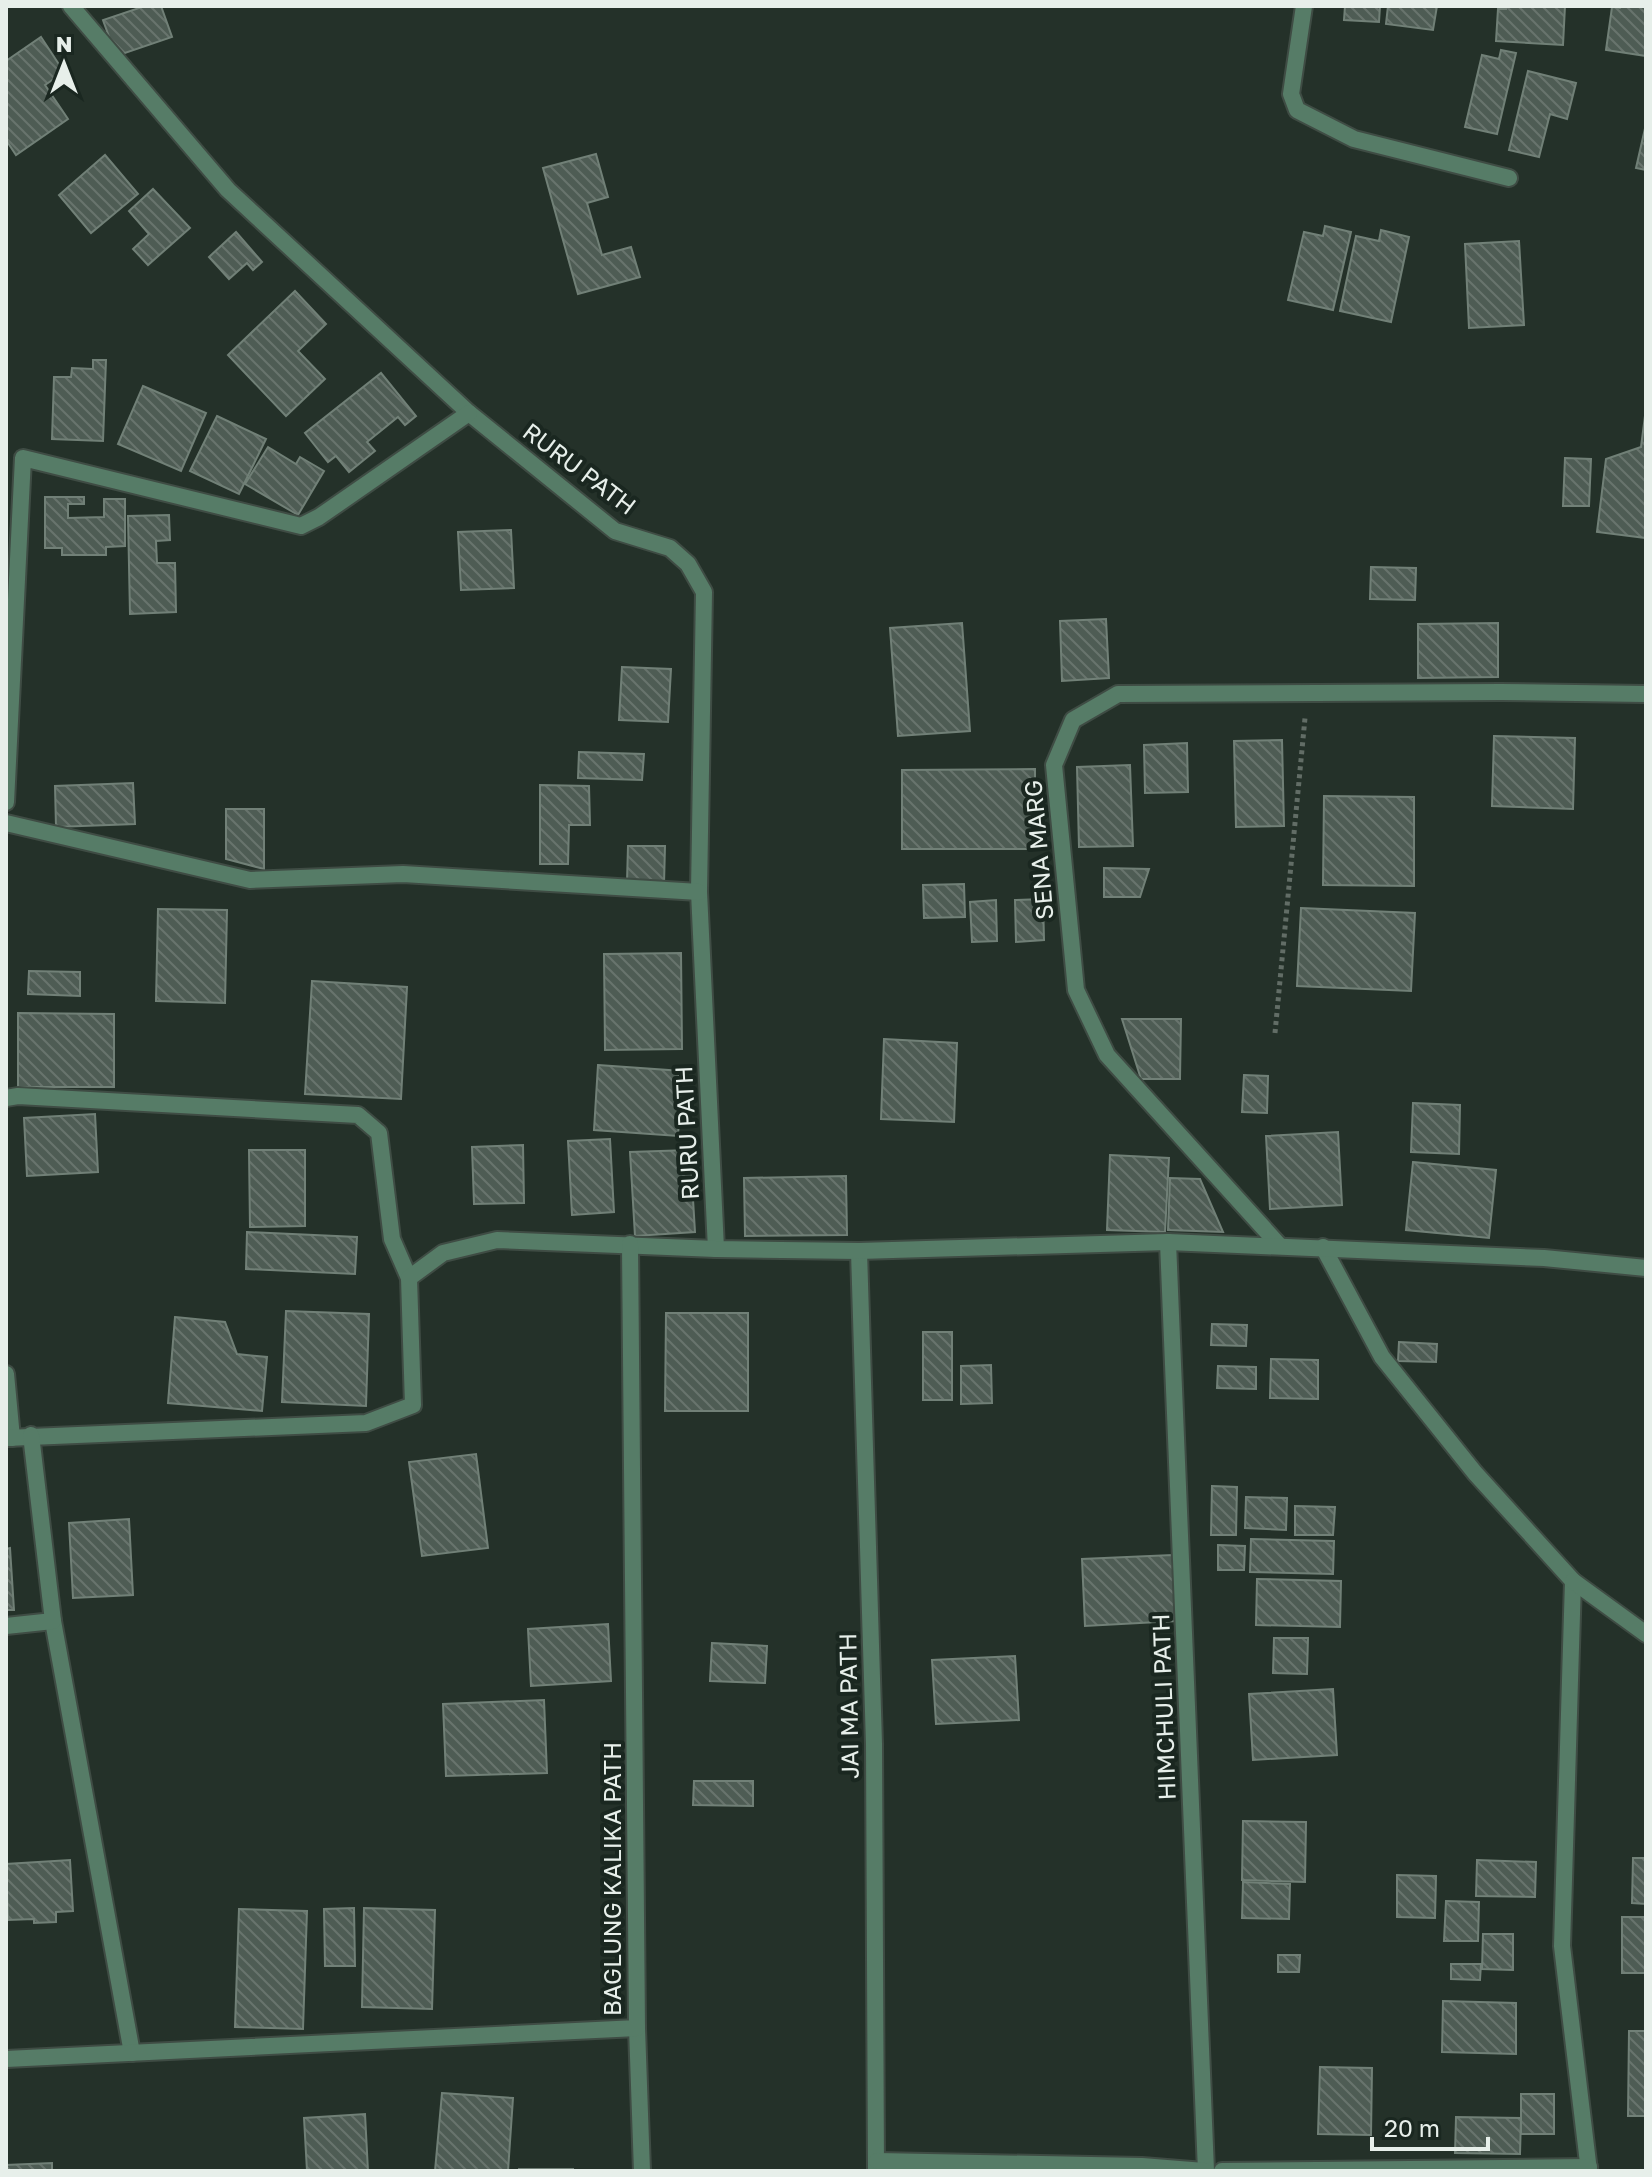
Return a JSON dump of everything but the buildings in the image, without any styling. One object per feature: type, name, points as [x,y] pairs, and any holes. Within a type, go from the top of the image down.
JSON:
[{"type":"street","name":"RURU PATH","points":[[71,6],[228,190],[469,413],[615,531],[670,548],[688,564],[704,592],[699,892],[716,1249]]},
{"type":"street","points":[[1304,6],[1291,94],[1297,110],[1354,139],[1509,178]]},
{"type":"street","points":[[6,802],[23,458],[301,526],[319,517],[469,413]]},
{"type":"street","name":"SENA MARG","points":[[1279,1245],[1107,1055],[1076,990],[1054,765],[1073,720],[1118,694],[1646,694]]},
{"type":"street","points":[[6,823],[250,880],[403,874],[699,892]]},
{"type":"street","points":[[6,1098],[18,1096],[358,1115],[379,1133],[392,1239],[409,1278],[413,1405],[366,1423],[9,1438],[6,1374]]},
{"type":"street","points":[[409,1278],[443,1253],[497,1240],[859,1251],[1168,1242],[1544,1258],[1646,1268]]},
{"type":"street","name":"HIMCHULI PATH","points":[[1168,1242],[1205,2171]]},
{"type":"street","name":"BAGLUNG KALIKA PATH","points":[[6,2059],[637,2028],[630,1244]]},
{"type":"street","points":[[1323,1247],[1382,1357],[1475,1473],[1573,1581],[1646,1634]]},
{"type":"street","name":"JAI MA PATH","points":[[859,1251],[874,1744],[877,2166]]},
{"type":"street","points":[[31,1435],[53,1621],[132,2053]]},
{"type":"street","points":[[1222,2171],[1589,2169],[1562,1946],[1573,1581]]},
{"type":"street","points":[[6,1626],[53,1621]]},
{"type":"street","points":[[637,2028],[642,2171]]},
{"type":"street","points":[[877,2166],[1142,2166],[1205,2171]]},
{"type":"path","points":[[1275,1033],[1307,693]]}]
